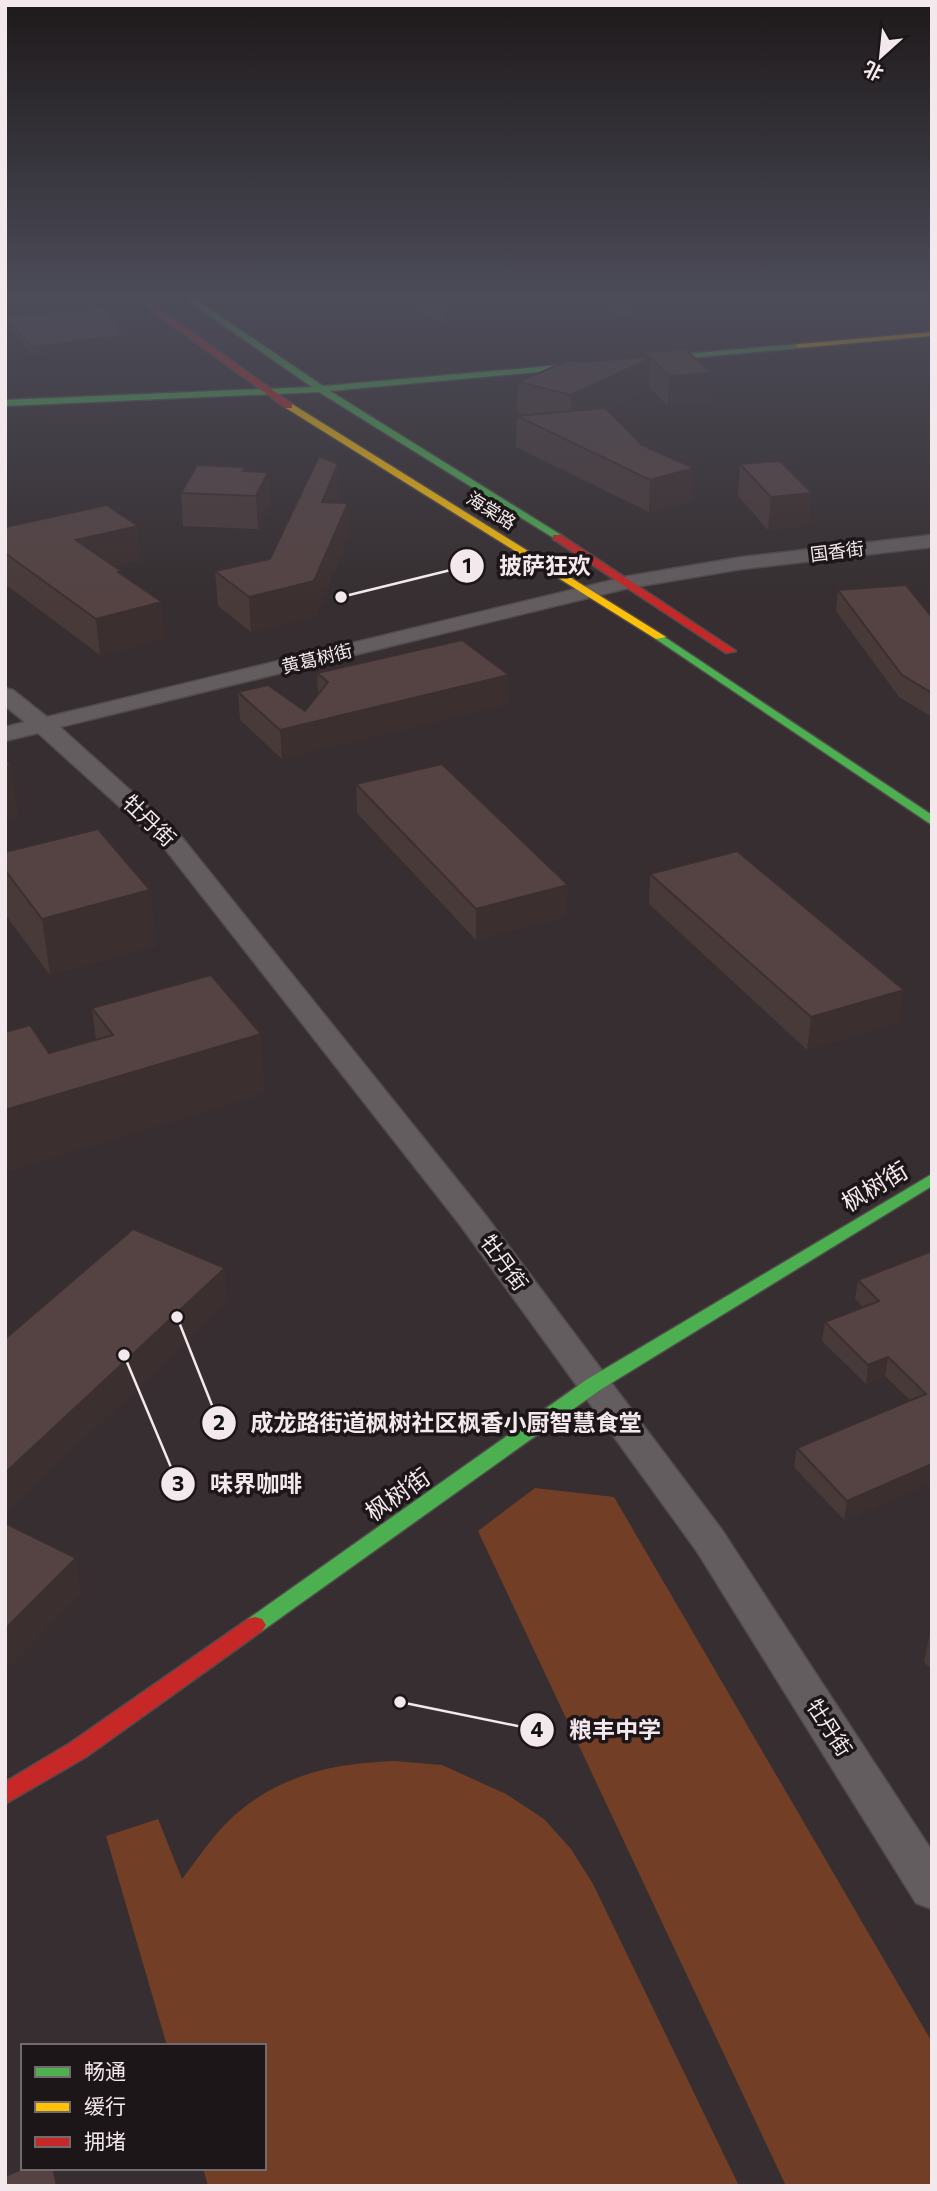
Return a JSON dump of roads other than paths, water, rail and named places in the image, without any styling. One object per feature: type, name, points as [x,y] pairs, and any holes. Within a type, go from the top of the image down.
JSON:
[{"type":"main road","points":[[5,403],[77,400]]},
{"type":"main road","name":"海棠路","points":[[280,400],[690,655],[932,821]]},
{"type":"main road","name":"海棠路","points":[[339,400],[629,582],[742,660]]},
{"type":"main road","name":"枫树街","points":[[5,1794],[89,1742],[593,1385],[932,1179]]},
{"type":"street","name":"国香街","points":[[629,582],[742,563],[932,541]]},
{"type":"street","name":"黄葛树街","points":[[5,734],[629,582]]},
{"type":"street","name":"牡丹街","points":[[5,695],[44,726],[171,840],[472,1219],[709,1540],[932,1889]]},
{"type":"place","name":"披萨狂欢","points":[[341,597]]},
{"type":"place","name":"成龙路街道枫树社区枫香小厨智慧食堂","points":[[177,1317]]},
{"type":"place","name":"味界咖啡","points":[[124,1355]]},
{"type":"place","name":"粮丰中学","points":[[400,1702]]}]
